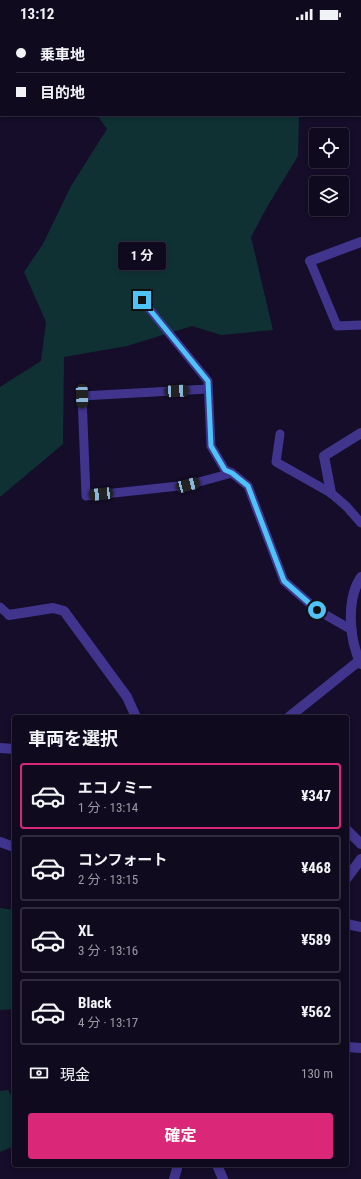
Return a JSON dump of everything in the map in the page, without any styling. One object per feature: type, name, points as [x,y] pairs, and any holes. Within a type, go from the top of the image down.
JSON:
[{"type":"street","points":[[310,261],[361,242]]},
{"type":"street","points":[[330,493],[324,456],[361,433]]},
{"type":"street","points":[[292,715],[360,662],[353,640],[351,612],[357,583],[361,577]]},
{"type":"street","points":[[9,615],[54,608],[64,611],[127,698],[135,715]]},
{"type":"street","points":[[0,748],[12,749]]},
{"type":"street","points":[[349,832],[361,844]]},
{"type":"street","points":[[0,842],[12,846]]},
{"type":"street","points":[[349,875],[361,860]]},
{"type":"street","points":[[349,924],[361,927]]},
{"type":"street","points":[[349,1047],[361,1048]]},
{"type":"street","points":[[174,1179],[177,1167]]},
{"type":"street","points":[[218,1167],[223,1179]]},
{"type":"lane","points":[[310,261],[337,326],[361,325]]},
{"type":"lane","points":[[142,300],[208,381],[211,446],[225,470],[232,473],[248,486],[284,581],[317,610],[352,630]]},
{"type":"lane","points":[[208,389],[82,396],[86,496],[188,485],[232,473]]},
{"type":"lane","points":[[280,434],[276,462],[330,493],[347,507],[361,523]]},
{"type":"lane","points":[[0,607],[9,615]]},
{"type":"green space","points":[[98,116],[299,116],[298,156],[267,207],[251,237],[273,330],[221,335],[192,326],[127,346],[64,357],[63,444],[0,497],[0,387],[41,361],[46,322],[24,272],[43,244],[71,186],[107,129]]},
{"type":"green space","points":[[0,908],[12,910],[12,1009],[0,1010]]},
{"type":"green space","points":[[8,1090],[12,1097],[12,1147],[0,1152],[0,1091]]},
{"type":"route","points":[[142,300],[208,381],[211,446],[225,470],[232,473],[248,486],[284,581],[317,610]]}]
